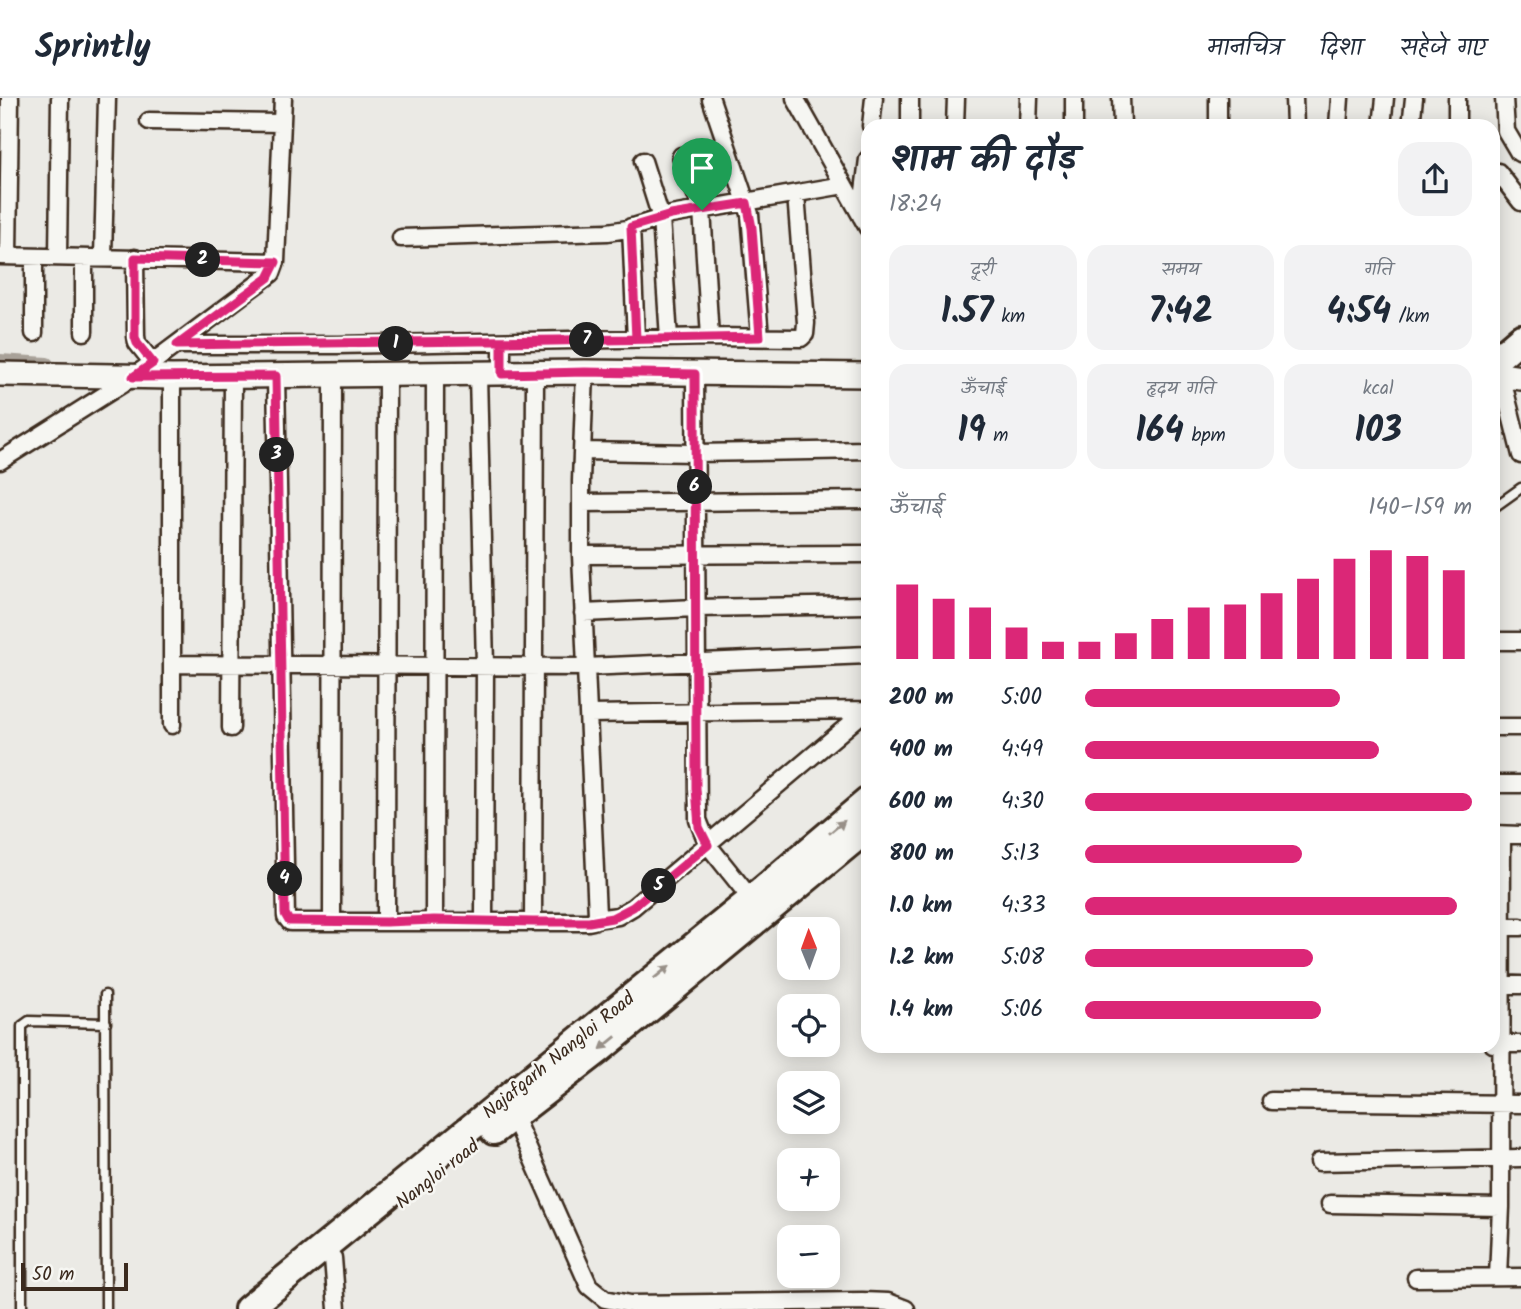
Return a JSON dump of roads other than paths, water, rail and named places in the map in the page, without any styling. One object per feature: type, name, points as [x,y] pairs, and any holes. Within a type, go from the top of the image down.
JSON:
[{"type":"main road","name":"Najafgarh Nangloi Road","points":[[248,1309],[327,1252],[758,907],[861,808]]},
{"type":"main road","name":"Nangloi road","points":[[267,1309],[327,1252],[599,1050],[758,907],[861,833]]},
{"type":"street","points":[[10,98],[4,256],[276,262]]},
{"type":"street","points":[[58,257],[60,98]]},
{"type":"street","points":[[103,257],[107,98]]},
{"type":"street","points":[[0,461],[143,370],[268,278],[276,262],[283,98]]},
{"type":"street","points":[[872,119],[874,98]]},
{"type":"street","points":[[910,98],[910,119]]},
{"type":"street","points":[[955,119],[956,98]]},
{"type":"street","points":[[1028,119],[1029,98]]},
{"type":"street","points":[[1074,98],[1074,119]]},
{"type":"street","points":[[1121,98],[1122,119]]},
{"type":"street","points":[[1218,98],[1218,119]]},
{"type":"street","points":[[1294,98],[1295,119]]},
{"type":"street","points":[[1338,119],[1340,98]]},
{"type":"street","points":[[1383,119],[1385,98]]},
{"type":"street","points":[[1412,119],[1414,98]]},
{"type":"street","points":[[1457,98],[1457,119]]},
{"type":"street","points":[[1500,170],[1520,153],[1506,131],[1504,98]]},
{"type":"street","points":[[711,99],[747,203],[752,228],[760,337]]},
{"type":"street","points":[[802,101],[861,215]]},
{"type":"street","points":[[149,121],[281,123]]},
{"type":"street","points":[[681,156],[702,210],[710,337]]},
{"type":"street","points":[[643,161],[661,218],[669,338]]},
{"type":"street","points":[[1500,179],[1521,202]]},
{"type":"street","points":[[401,238],[599,233],[661,218],[844,185]]},
{"type":"street","points":[[177,345],[502,345],[710,337],[801,338],[806,332],[796,194]]},
{"type":"street","points":[[631,227],[636,339]]},
{"type":"street","points":[[34,257],[34,333]]},
{"type":"street","points":[[84,258],[84,332]]},
{"type":"street","points":[[135,258],[135,337],[143,370]]},
{"type":"street","points":[[502,345],[502,371]]},
{"type":"street","points":[[1507,351],[1521,455]]},
{"type":"street","points":[[0,374],[143,370],[172,377],[478,375],[502,371],[861,374]]},
{"type":"street","points":[[585,372],[580,503],[598,909],[595,919]]},
{"type":"street","points":[[533,922],[535,373]]},
{"type":"street","points":[[386,922],[387,374]]},
{"type":"street","points":[[434,920],[435,374]]},
{"type":"street","points":[[695,374],[698,820],[708,845],[758,907]]},
{"type":"street","points":[[332,922],[333,375]]},
{"type":"street","points":[[478,375],[485,665],[484,921]]},
{"type":"street","points":[[231,728],[233,376]]},
{"type":"street","points":[[276,376],[286,917],[290,922],[589,922],[612,918],[627,912],[861,715]]},
{"type":"street","points":[[172,377],[172,725]]},
{"type":"street","points":[[582,451],[695,453],[861,450]]},
{"type":"street","points":[[580,503],[695,504],[861,500]]},
{"type":"street","points":[[581,555],[861,554]]},
{"type":"street","points":[[583,612],[861,605]]},
{"type":"street","points":[[1500,641],[1521,641]]},
{"type":"street","points":[[172,664],[586,667],[861,655]]},
{"type":"street","points":[[589,714],[861,710]]},
{"type":"street","points":[[1500,727],[1521,727]]},
{"type":"street","points":[[1500,784],[1521,785]]},
{"type":"street","points":[[1500,834],[1521,835]]},
{"type":"street","points":[[1500,927],[1521,927]]},
{"type":"street","points":[[1500,984],[1521,985]]},
{"type":"street","points":[[1500,1044],[1521,1044]]},
{"type":"street","points":[[1497,1053],[1501,1207],[1498,1277]]},
{"type":"street","points":[[1271,1101],[1521,1104]]},
{"type":"street","points":[[513,1115],[589,1286],[606,1299],[630,1304],[862,1301],[888,1302],[906,1309]]},
{"type":"street","points":[[1319,1162],[1521,1158]]},
{"type":"street","points":[[1330,1204],[1501,1207]]},
{"type":"street","points":[[327,1252],[337,1309]]},
{"type":"street","points":[[1416,1278],[1521,1277]]},
{"type":"lane","points":[[1500,503],[1521,488]]},
{"type":"lane","points":[[105,995],[106,1309]]},
{"type":"lane","points":[[22,1309],[22,1024],[29,1021],[106,1023]]},
{"type":"waterway","points":[[0,361],[47,364]]}]
